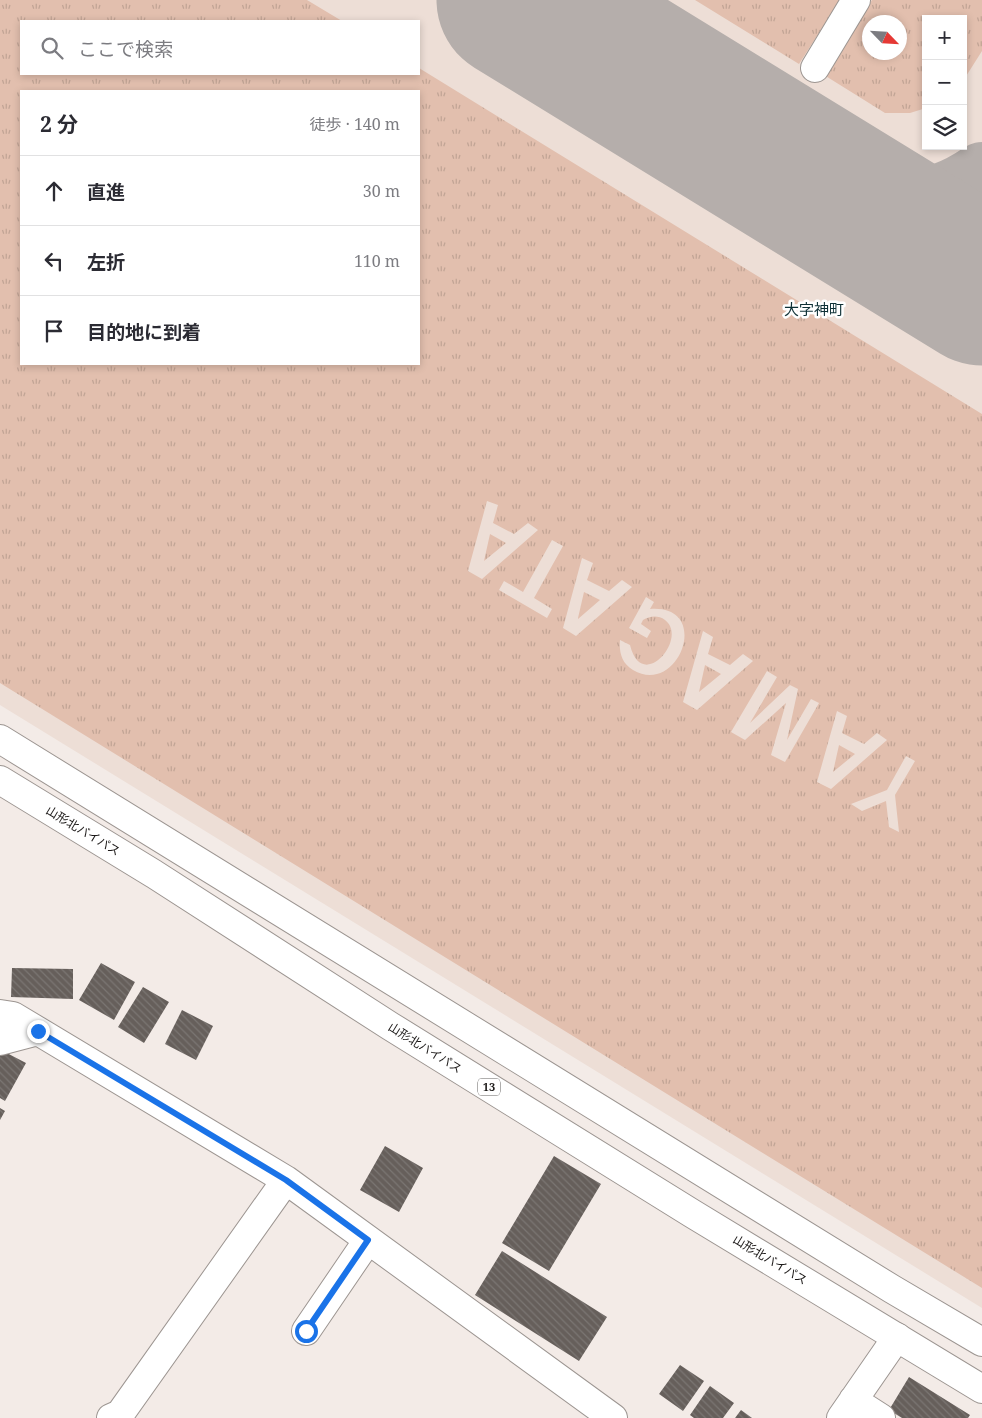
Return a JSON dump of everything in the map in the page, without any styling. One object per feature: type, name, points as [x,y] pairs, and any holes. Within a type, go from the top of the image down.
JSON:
[{"type":"main road","points":[[815,68],[856,0]]},
{"type":"main road","points":[[0,739],[850,1264],[982,1342]]},
{"type":"main road","name":"山形北バイパス","points":[[0,780],[154,874],[407,1037],[982,1389]]},
{"type":"main road","points":[[0,1014],[13,1016],[286,1180],[613,1418]]},
{"type":"main road","points":[[0,1041],[38,1031]]},
{"type":"main road","points":[[111,1418],[120,1414],[286,1180]]},
{"type":"main road","points":[[306,1331],[368,1240]]},
{"type":"main road","points":[[881,1418],[847,1409],[896,1337]]},
{"type":"shaded area","points":[[0,0],[982,0],[982,1308],[0,705]]},
{"type":"green space","points":[[0,0],[307,0],[340,20],[20,20],[20,75],[420,75],[420,69],[982,414],[982,1288],[0,683]],"holes":[[[487,501],[498,505],[493,523],[514,534],[528,523],[538,530],[482,579],[468,571]],[[552,540],[563,546],[534,598],[552,609],[547,618],[499,590],[504,581],[523,592]],[[582,558],[593,563],[587,580],[609,591],[622,580],[632,587],[576,636],[563,628]],[[646,597],[654,602],[650,609],[669,611],[680,620],[684,633],[682,648],[675,661],[664,671],[650,675],[633,670],[623,660],[620,640],[630,645],[636,659],[644,664],[653,663],[661,658],[668,649],[671,628],[660,617],[643,620],[641,624],[651,631],[647,638],[629,628]],[[703,631],[713,637],[708,654],[730,665],[743,654],[753,661],[697,710],[683,702]],[[767,671],[777,677],[750,723],[790,685],[798,689],[787,740],[811,699],[819,703],[785,762],[771,755],[786,703],[745,740],[731,732]],[[837,711],[847,716],[842,733],[864,744],[877,733],[887,740],[831,789],[817,782]],[[906,756],[915,761],[895,795],[899,832],[889,827],[886,801],[862,811],[851,804],[887,790]]]},
{"type":"green space","points":[[695,0],[840,0],[799,64]]},
{"type":"green space","points":[[872,0],[982,0],[982,51],[967,75],[967,15],[922,15],[922,109],[910,113],[885,113],[824,75],[862,16],[862,60],[907,60],[907,15],[862,15]]},
{"type":"green space","points":[[490,534],[506,543],[484,561]]},
{"type":"green space","points":[[584,592],[600,600],[578,619],[578,618]]},
{"type":"green space","points":[[705,665],[721,674],[699,692]]},
{"type":"green space","points":[[839,745],[855,754],[833,772]]},
{"type":"building","points":[[101,963],[135,982],[114,1020],[79,1000]]},
{"type":"building","points":[[12,968],[73,969],[73,999],[11,997]]},
{"type":"building","points":[[143,987],[169,1002],[144,1043],[118,1027]]},
{"type":"building","points":[[182,1010],[213,1026],[196,1060],[165,1044]]},
{"type":"building","points":[[3,1051],[26,1063],[5,1101],[0,1098],[0,1056]]},
{"type":"building","points":[[0,1108],[5,1111],[0,1120]]},
{"type":"building","points":[[385,1146],[423,1168],[399,1212],[360,1190]]},
{"type":"building","points":[[554,1156],[601,1184],[549,1271],[502,1243]]},
{"type":"building","points":[[502,1251],[607,1317],[579,1361],[475,1295]]},
{"type":"building","points":[[680,1365],[704,1381],[683,1411],[659,1394]]},
{"type":"building","points":[[909,1377],[970,1415],[968,1418],[902,1418],[889,1410]]},
{"type":"building","points":[[710,1386],[734,1403],[723,1418],[694,1418],[690,1415]]},
{"type":"building","points":[[741,1410],[752,1418],[735,1418]]},
{"type":"taxiway","points":[[816,184],[881,201],[920,201],[940,196],[961,187],[982,174]]},
{"type":"runway","points":[[516,0],[982,286]]},
{"type":"district","name":"大字神町","points":[[814,310]]},
{"type":"route","points":[[38,1031],[286,1180],[368,1240],[306,1331]]}]
